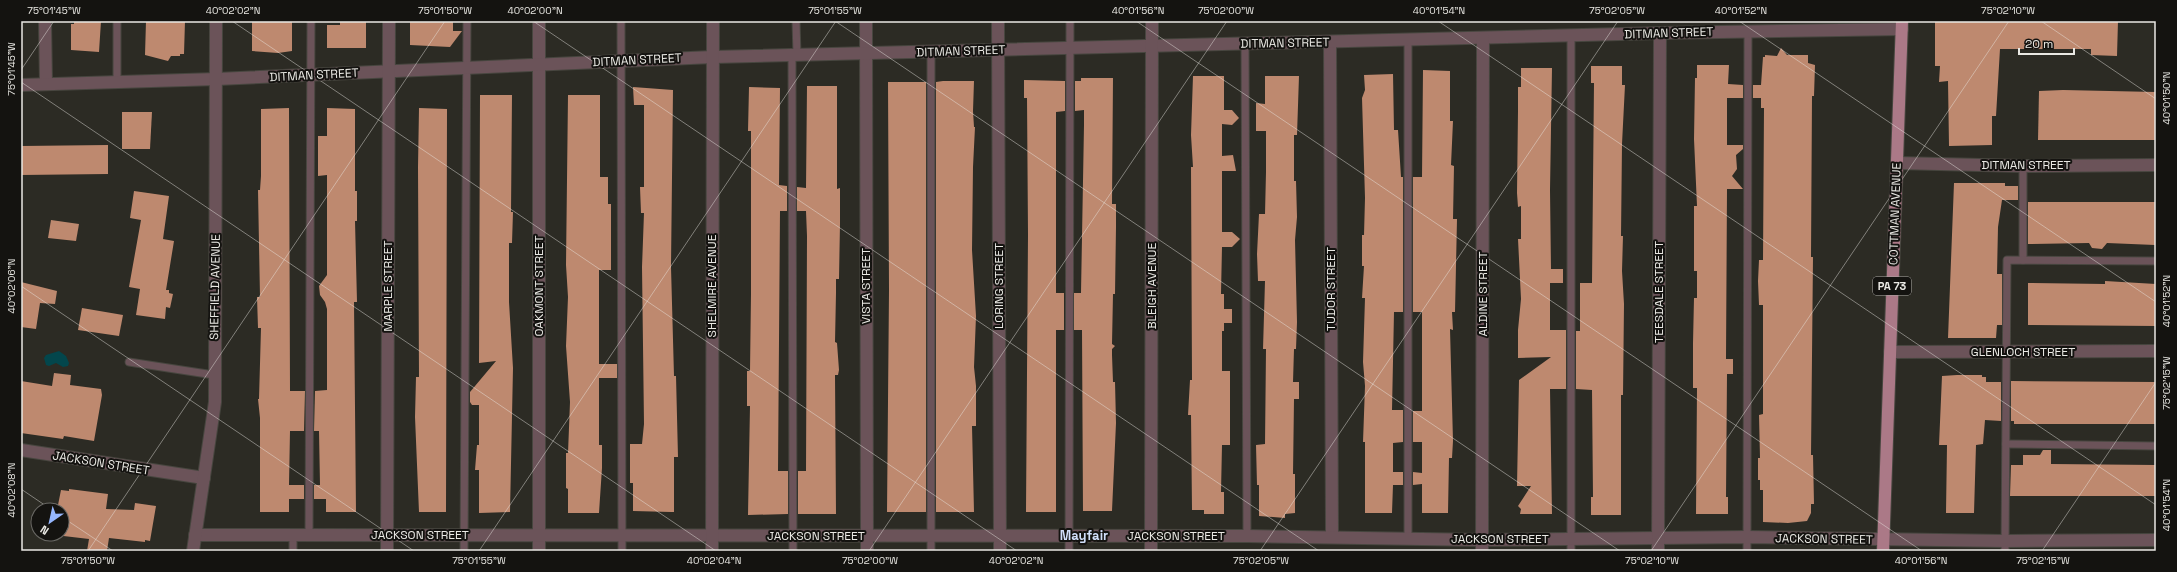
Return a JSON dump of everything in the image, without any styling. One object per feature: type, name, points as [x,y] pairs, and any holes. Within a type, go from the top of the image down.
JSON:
[{"type":"main road","name":"COTTMAN AVENUE","points":[[1883,546],[1902,25]]},
{"type":"street","points":[[45,21],[46,84]]},
{"type":"street","name":"SHEFFIELD AVENUE","points":[[193,551],[214,417],[217,80],[216,21]]},
{"type":"street","name":"MARPLE STREET","points":[[387,551],[389,21]]},
{"type":"street","name":"OAKMONT STREET","points":[[539,21],[539,551]]},
{"type":"street","name":"SHELMIRE AVENUE","points":[[712,551],[713,21]]},
{"type":"street","name":"VISTA STREET","points":[[866,21],[867,551]]},
{"type":"street","name":"LORING STREET","points":[[998,21],[1000,551]]},
{"type":"street","name":"BLEIGH AVENUE","points":[[1151,551],[1152,21]]},
{"type":"street","name":"DITMAN STREET","points":[[21,85],[217,80],[621,60],[713,57],[1571,36],[1902,25]]},
{"type":"street","name":"TEESDALE STREET","points":[[1658,551],[1660,33]]},
{"type":"street","name":"ALDINE STREET","points":[[1482,546],[1483,38]]},
{"type":"street","name":"TUDOR STREET","points":[[1330,42],[1332,536]]},
{"type":"street","name":"DITMAN STREET","points":[[1897,163],[2023,166],[2156,165]]},
{"type":"street","name":"GLENLOCH STREET","points":[[1890,352],[2007,353],[2156,351]]},
{"type":"street","name":"JACKSON STREET","points":[[21,450],[204,478]]},
{"type":"street","name":"JACKSON STREET","points":[[195,535],[712,535],[1000,537],[1332,536],[1482,546],[1571,545],[1658,538],[1747,537],[1883,546],[2005,546],[2156,540]]},
{"type":"lane","points":[[117,21],[117,82]]},
{"type":"lane","points":[[309,535],[312,75],[311,21]]},
{"type":"lane","points":[[464,551],[467,21]]},
{"type":"lane","points":[[621,21],[622,551]]},
{"type":"lane","points":[[793,551],[796,21]]},
{"type":"lane","points":[[1069,551],[1070,21]]},
{"type":"lane","points":[[1747,551],[1748,31]]},
{"type":"lane","points":[[1571,36],[1571,545]]},
{"type":"lane","points":[[1408,40],[1408,540]]},
{"type":"lane","points":[[1245,44],[1247,536]]},
{"type":"lane","points":[[931,52],[931,551]]},
{"type":"lane","points":[[2023,166],[2023,260]]},
{"type":"lane","points":[[2005,546],[2008,260],[2156,261]]},
{"type":"lane","points":[[129,362],[214,375]]},
{"type":"lane","points":[[2006,444],[2156,446]]},
{"type":"lane","points":[[293,535],[293,551]]},
{"type":"water","points":[[59,351],[66,356],[69,363],[68,366],[63,367],[56,363],[49,366],[46,365],[44,358],[46,355]]},
{"type":"building","points":[[74,21],[101,21],[99,52],[71,50],[71,24],[74,24]]},
{"type":"building","points":[[146,21],[185,21],[184,54],[180,54],[180,56],[171,56],[168,61],[145,55]]},
{"type":"building","points":[[252,21],[292,21],[292,51],[278,53],[252,51]]},
{"type":"building","points":[[340,21],[366,21],[366,48],[327,48],[327,25],[340,25]]},
{"type":"building","points":[[410,21],[453,21],[453,31],[462,31],[450,47],[410,45]]},
{"type":"building","points":[[1935,21],[2118,21],[2117,56],[2091,55],[2091,49],[2000,49],[1996,116],[1992,116],[1992,145],[1949,146],[1948,81],[1939,82],[1940,66],[1935,66]]},
{"type":"building","points":[[1781,48],[1787,55],[1808,55],[1808,63],[1815,65],[1814,96],[1812,96],[1811,257],[1813,257],[1811,455],[1813,455],[1814,504],[1811,504],[1811,513],[1807,521],[1788,523],[1763,522],[1763,490],[1760,490],[1760,480],[1758,480],[1758,458],[1760,458],[1759,415],[1763,414],[1763,305],[1759,305],[1758,281],[1759,260],[1763,260],[1764,108],[1761,108],[1761,98],[1753,98],[1753,85],[1761,85],[1763,57],[1765,57],[1765,55],[1777,56]]},
{"type":"building","points":[[1697,65],[1729,65],[1728,84],[1743,85],[1743,98],[1727,98],[1727,145],[1743,145],[1743,149],[1736,155],[1737,169],[1732,176],[1743,189],[1727,189],[1726,359],[1733,359],[1733,374],[1727,374],[1726,497],[1728,497],[1728,514],[1696,514],[1697,388],[1693,388],[1693,343],[1694,298],[1697,298],[1697,271],[1694,271],[1694,206],[1697,206],[1694,139],[1695,78],[1697,78]]},
{"type":"building","points":[[1591,66],[1622,66],[1622,85],[1625,85],[1622,144],[1621,236],[1623,236],[1622,271],[1624,304],[1623,395],[1621,395],[1621,515],[1591,515],[1591,497],[1593,497],[1592,390],[1576,389],[1576,331],[1580,331],[1580,283],[1592,283],[1594,83],[1591,83]]},
{"type":"building","points":[[1521,68],[1552,68],[1550,190],[1551,269],[1563,269],[1563,283],[1550,283],[1550,330],[1566,330],[1566,389],[1550,389],[1552,514],[1520,514],[1521,509],[1518,506],[1531,486],[1517,486],[1519,380],[1551,357],[1518,358],[1518,330],[1521,299],[1518,239],[1521,239],[1521,206],[1518,207],[1517,193],[1518,87],[1521,87]]},
{"type":"building","points":[[1423,70],[1450,71],[1450,121],[1453,121],[1451,165],[1454,166],[1453,219],[1457,219],[1455,312],[1452,312],[1453,330],[1450,329],[1453,441],[1452,458],[1449,458],[1448,513],[1422,513],[1422,484],[1413,485],[1413,472],[1422,473],[1422,442],[1413,442],[1413,411],[1422,411],[1422,312],[1413,312],[1413,177],[1422,177]]},
{"type":"building","points":[[1393,74],[1394,130],[1398,130],[1401,177],[1403,177],[1403,312],[1394,312],[1392,410],[1403,410],[1403,442],[1393,443],[1393,472],[1403,472],[1403,485],[1393,485],[1392,513],[1365,513],[1365,442],[1363,442],[1365,386],[1363,362],[1365,298],[1362,298],[1364,266],[1362,266],[1362,235],[1364,235],[1365,198],[1362,98],[1365,90],[1364,75]]},
{"type":"building","points":[[1193,76],[1224,76],[1224,110],[1232,110],[1239,118],[1232,125],[1222,124],[1222,156],[1233,155],[1236,171],[1222,171],[1222,232],[1232,232],[1240,239],[1232,247],[1222,247],[1221,294],[1224,294],[1224,309],[1232,309],[1232,323],[1224,323],[1224,331],[1222,331],[1222,371],[1230,371],[1230,445],[1222,445],[1221,492],[1224,492],[1224,514],[1204,514],[1204,510],[1192,510],[1191,415],[1188,415],[1190,380],[1192,380],[1191,167],[1193,167],[1191,135]]},
{"type":"building","points":[[1265,76],[1299,76],[1297,135],[1294,135],[1294,181],[1296,181],[1297,217],[1295,240],[1297,322],[1293,382],[1299,382],[1299,399],[1294,399],[1293,474],[1295,474],[1295,513],[1285,514],[1285,518],[1259,516],[1259,485],[1257,485],[1256,445],[1265,444],[1266,349],[1263,349],[1265,281],[1258,281],[1257,254],[1259,214],[1265,214],[1266,131],[1256,131],[1256,103],[1265,104]]},
{"type":"building","points":[[1081,78],[1113,78],[1112,204],[1116,204],[1116,227],[1115,294],[1113,294],[1112,344],[1115,346],[1112,349],[1112,355],[1113,382],[1115,382],[1116,423],[1112,511],[1083,511],[1082,330],[1074,330],[1074,293],[1081,293],[1084,110],[1075,111],[1075,81],[1081,81]]},
{"type":"building","points":[[1024,80],[1065,81],[1065,111],[1056,112],[1056,293],[1064,293],[1064,330],[1056,330],[1056,512],[1026,512],[1028,235],[1027,98],[1024,98]]},
{"type":"building","points":[[974,81],[973,111],[975,127],[972,250],[976,316],[974,367],[976,386],[976,426],[972,426],[974,512],[936,512],[936,82]]},
{"type":"building","points":[[888,82],[926,82],[926,512],[887,512],[889,290]]},
{"type":"building","points":[[807,86],[837,86],[837,189],[840,188],[840,224],[839,279],[836,279],[835,342],[837,343],[839,370],[838,375],[835,375],[836,514],[798,514],[798,471],[806,471],[807,236],[806,211],[797,211],[797,187],[806,188]]},
{"type":"building","points":[[633,87],[673,90],[671,267],[678,457],[674,457],[674,512],[633,511],[633,483],[630,483],[630,444],[642,444],[644,424],[642,267],[644,213],[641,213],[640,187],[644,187],[644,105],[634,105]]},
{"type":"building","points":[[749,87],[780,88],[779,185],[787,186],[787,211],[780,211],[778,471],[788,471],[788,514],[748,515],[750,406],[747,406],[747,371],[750,371],[751,294],[751,131],[748,131]]},
{"type":"building","points":[[2063,90],[2156,92],[2156,140],[2038,140],[2039,91]]},
{"type":"building","points":[[480,95],[512,95],[511,212],[513,212],[512,243],[509,243],[509,302],[513,368],[510,512],[479,513],[479,470],[475,470],[477,445],[479,445],[479,405],[472,405],[470,402],[470,392],[496,361],[479,363]]},
{"type":"building","points":[[568,95],[600,95],[600,177],[608,177],[608,204],[611,204],[611,270],[599,270],[599,364],[617,364],[617,378],[599,378],[599,445],[602,445],[602,468],[599,513],[568,513],[568,489],[566,488],[566,453],[568,453],[570,402],[566,346],[568,297],[566,265]]},
{"type":"building","points":[[289,108],[290,391],[305,391],[304,431],[290,431],[289,485],[304,485],[304,499],[289,499],[289,512],[260,512],[260,418],[258,399],[261,328],[258,328],[257,297],[260,297],[258,190],[260,190],[261,176],[261,109]]},
{"type":"building","points":[[327,108],[355,109],[355,191],[357,191],[357,221],[355,221],[357,302],[354,302],[356,512],[326,512],[326,499],[314,499],[314,485],[320,485],[319,431],[314,431],[315,391],[327,390],[327,309],[325,302],[320,295],[319,286],[327,275],[327,175],[318,176],[318,136],[327,136]]},
{"type":"building","points":[[419,108],[447,109],[446,512],[419,512],[415,417],[416,377],[419,377]]},
{"type":"building","points":[[122,112],[152,112],[150,149],[122,149]]},
{"type":"building","points":[[108,145],[108,174],[21,175],[21,146]]},
{"type":"building","points":[[1954,183],[2005,183],[2005,186],[2018,186],[2018,200],[2002,200],[1998,227],[1997,274],[2002,274],[2002,325],[1997,325],[1996,338],[1948,338]]},
{"type":"building","points":[[134,191],[169,196],[163,239],[174,241],[166,290],[169,290],[169,293],[173,294],[170,308],[166,307],[165,319],[136,315],[140,289],[129,287],[141,220],[130,218]]},
{"type":"building","points":[[2028,202],[2156,202],[2155,245],[2107,243],[2102,249],[2092,248],[2089,243],[2028,244]]},
{"type":"building","points":[[51,220],[79,224],[76,241],[48,238]]},
{"type":"building","points":[[2105,281],[2156,284],[2156,326],[2028,325],[2028,283],[2105,284]]},
{"type":"building","points":[[21,282],[57,291],[55,304],[40,303],[36,329],[21,327]]},
{"type":"building","points":[[82,308],[123,315],[119,336],[78,330]]},
{"type":"building","points":[[54,373],[71,375],[70,385],[101,389],[102,395],[94,441],[64,436],[63,439],[21,433],[21,381],[52,386]]},
{"type":"building","points":[[1982,375],[1982,377],[1986,377],[1986,382],[2001,382],[2001,421],[1985,420],[1983,444],[1976,445],[1974,513],[1946,513],[1947,445],[1939,445],[1942,376]]},
{"type":"building","points":[[2011,381],[2156,382],[2156,424],[2014,424],[2014,421],[2011,421]]},
{"type":"building","points":[[2043,450],[2051,450],[2051,464],[2156,465],[2156,496],[2010,496],[2011,465],[2023,465],[2023,455],[2040,455]]},
{"type":"building","points":[[69,489],[108,494],[106,509],[134,510],[135,503],[156,506],[150,541],[145,540],[145,542],[109,538],[107,551],[87,551],[89,539],[70,537],[70,502],[59,502],[61,490],[69,491]]},
{"type":"district","name":"Mayfair","points":[[1084,535]]}]
